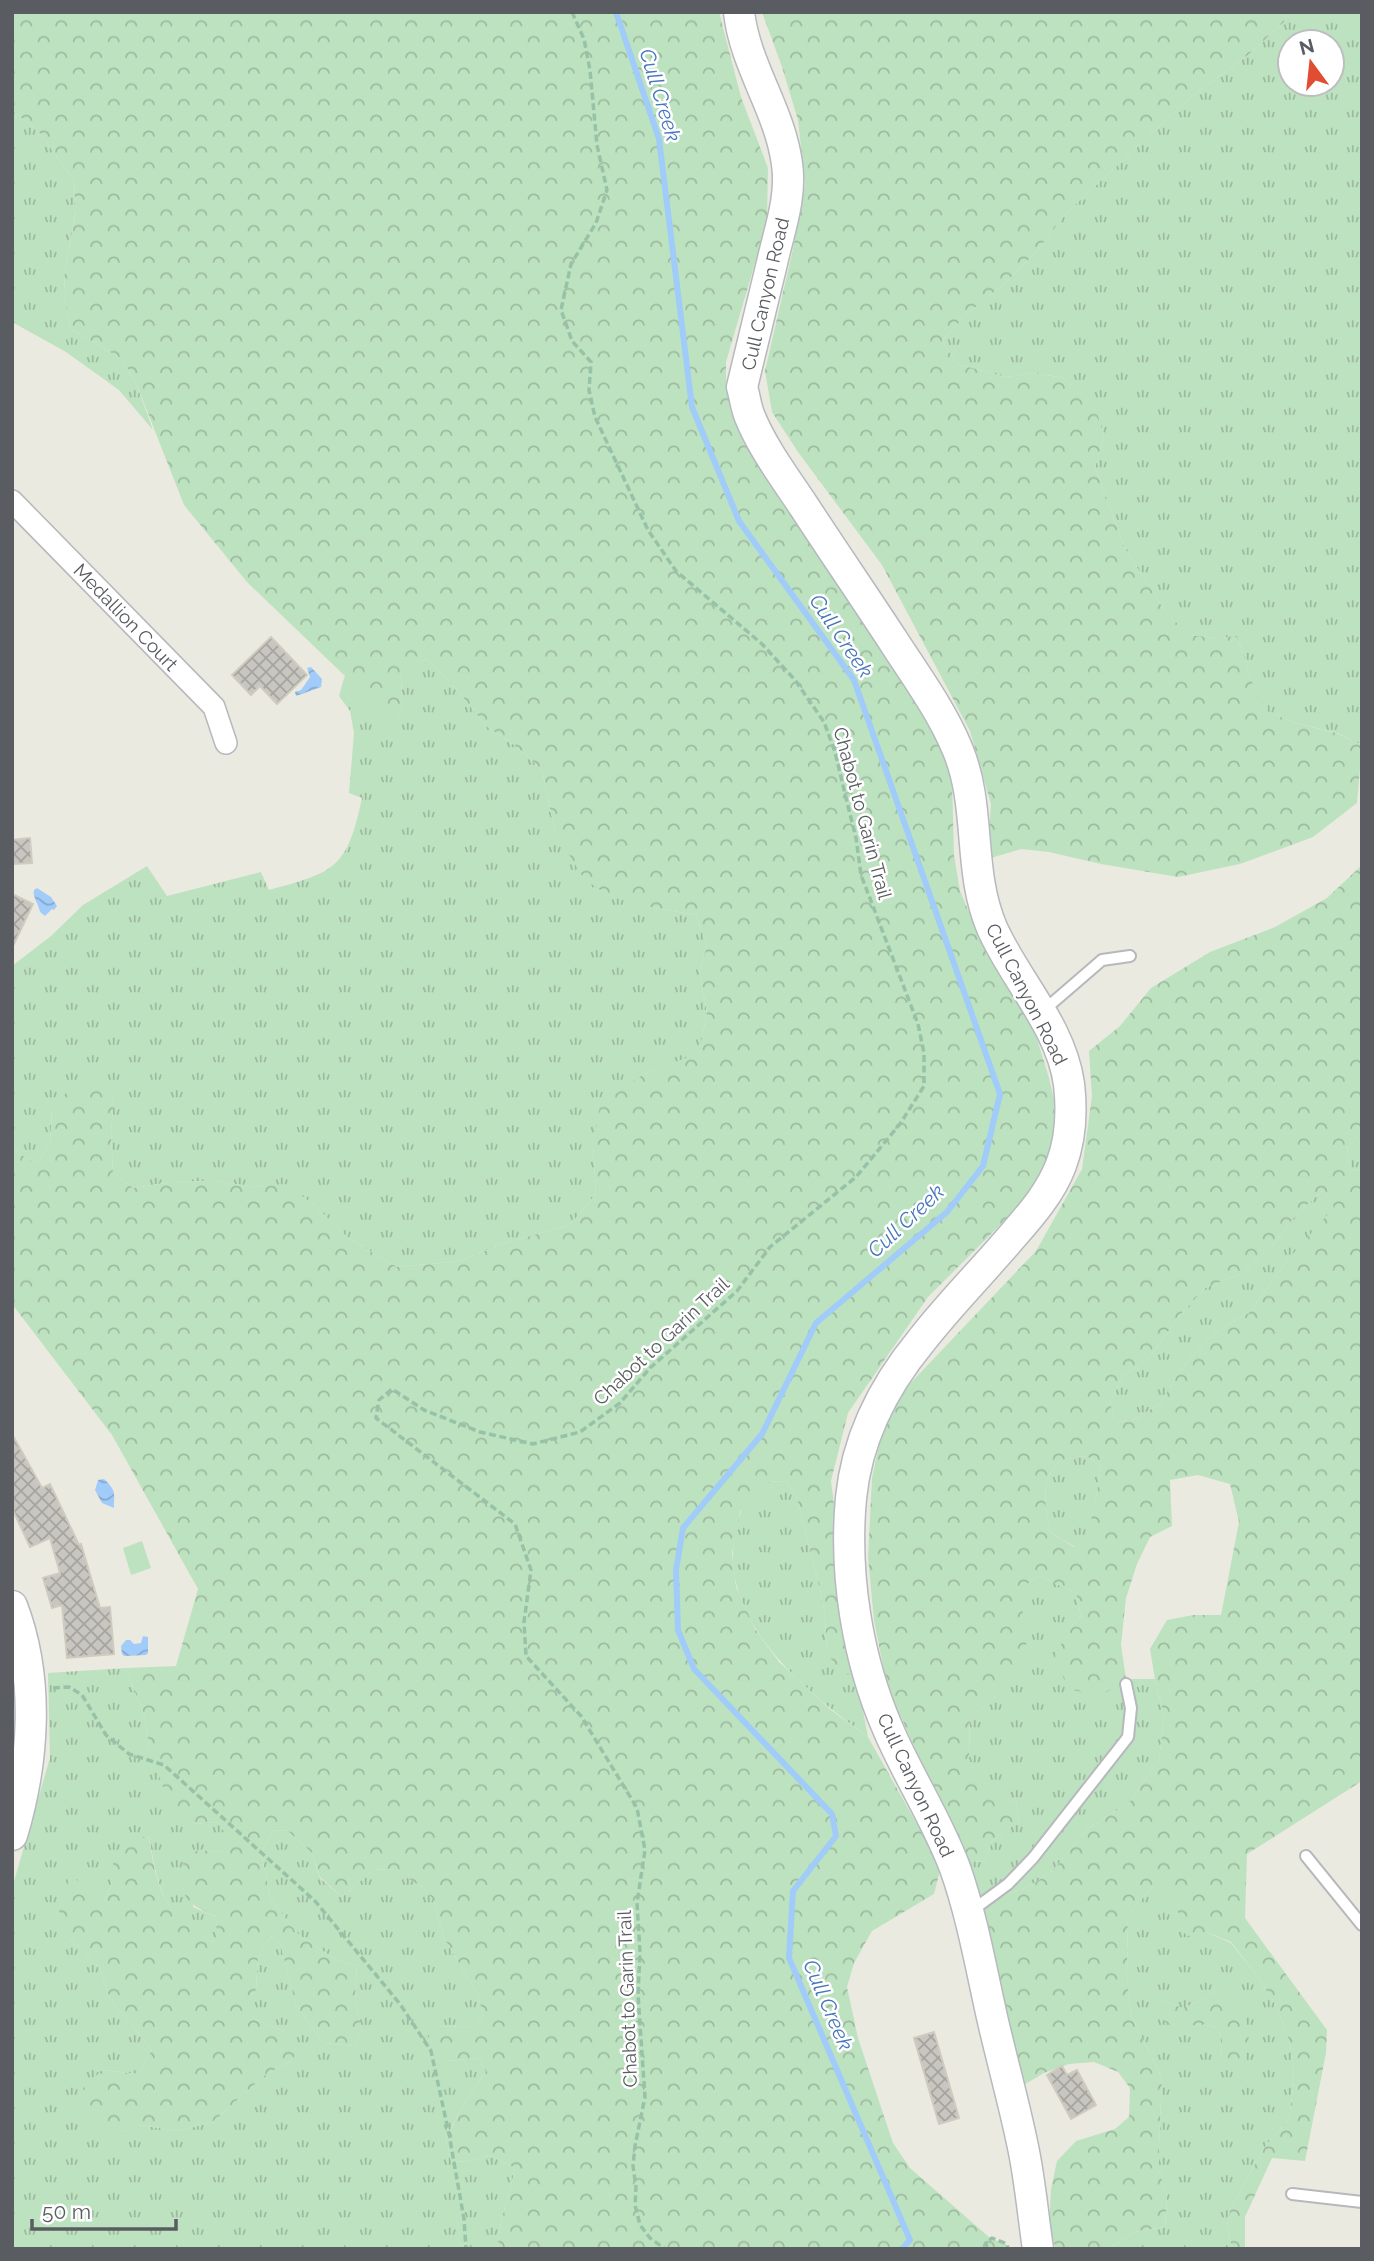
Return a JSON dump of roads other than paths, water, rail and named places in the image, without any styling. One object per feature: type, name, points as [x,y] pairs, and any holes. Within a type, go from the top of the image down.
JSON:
[{"type":"street","name":"Cull Canyon Road","points":[[739,12],[741,32],[778,122],[788,165],[786,203],[742,387],[749,416],[778,467],[908,663],[946,724],[958,749],[970,788],[980,889],[986,910],[1000,943],[1054,1038],[1066,1068],[1069,1084],[1068,1143],[1060,1167],[1034,1212],[920,1341],[878,1403],[864,1435],[851,1493],[849,1527],[850,1572],[864,1658],[886,1727],[955,1869],[1024,2154],[1038,2249]]},
{"type":"street","name":"Medallion Court","points":[[12,501],[214,708],[226,743]]},
{"type":"street","points":[[12,1606],[22,1636],[30,1690],[30,1740],[26,1778],[12,1835]]},
{"type":"lane","points":[[1041,1012],[1102,960],[1130,956]]},
{"type":"lane","points":[[967,1913],[1008,1884],[1033,1858],[1128,1737],[1131,1708],[1126,1684]]},
{"type":"lane","points":[[1306,1856],[1362,1925]]},
{"type":"lane","points":[[1292,2194],[1362,2202]]},
{"type":"water","points":[[311,667],[322,679],[321,687],[296,696],[295,692],[301,690],[310,677],[307,668]]},
{"type":"water","points":[[37,888],[51,897],[57,906],[45,916],[40,912],[34,895]]},
{"type":"water","points":[[104,1479],[113,1490],[114,1508],[102,1503],[95,1490],[98,1480]]},
{"type":"water","points":[[143,1636],[148,1637],[146,1655],[122,1654],[121,1646],[126,1640],[134,1644],[141,1643]]},
{"type":"waterway","name":"Cull Creek","points":[[616,12],[659,139],[692,407],[739,521],[854,680],[1000,1094],[983,1166],[947,1212],[816,1323],[762,1434],[683,1528],[676,1570],[678,1630],[694,1669],[832,1814],[836,1836],[793,1891],[789,1958],[910,2240],[902,2249]]}]
